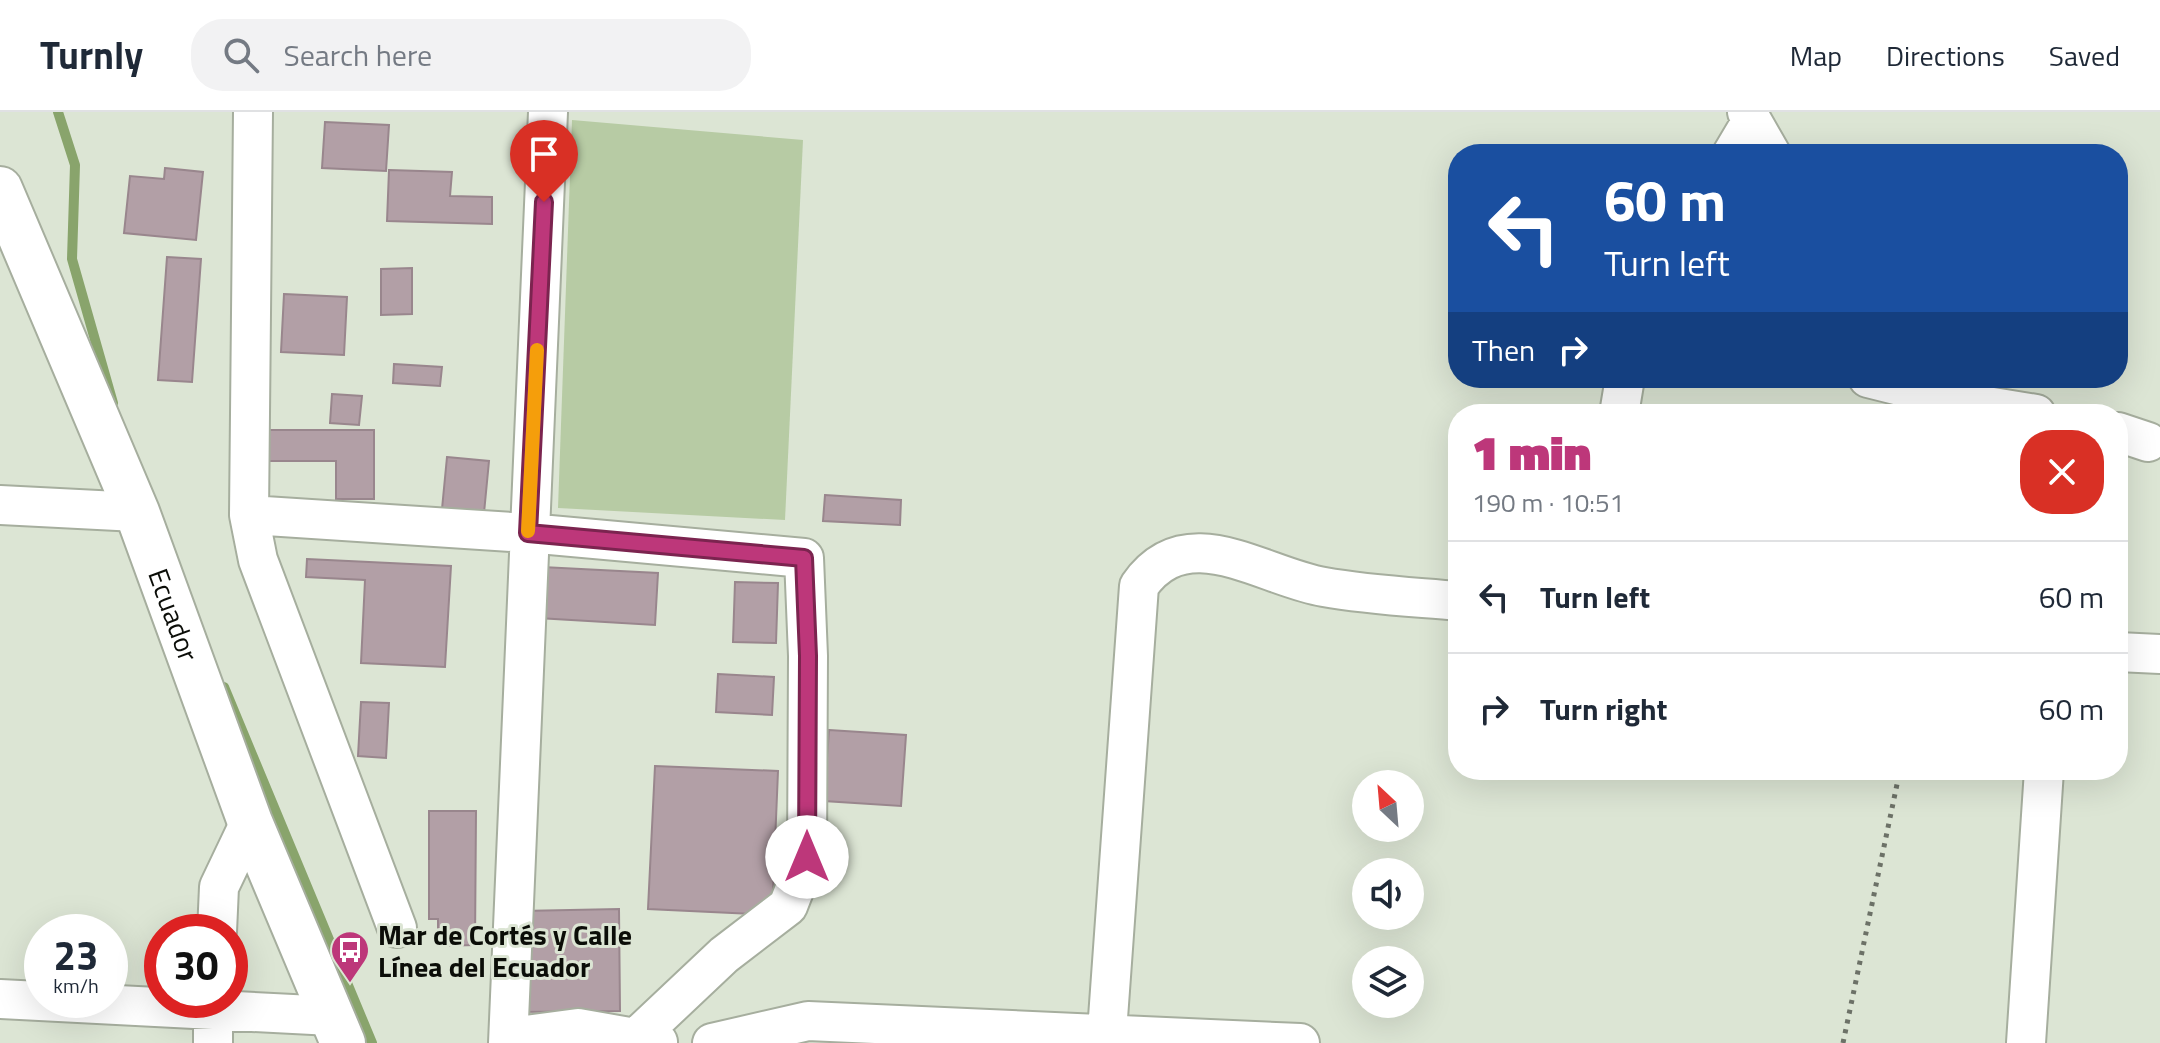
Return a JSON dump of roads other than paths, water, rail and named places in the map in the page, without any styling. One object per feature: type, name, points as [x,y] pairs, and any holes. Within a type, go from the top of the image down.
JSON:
[{"type":"street","points":[[253,112],[249,515],[258,560],[397,928]]},
{"type":"street","points":[[249,515],[528,533],[804,558],[808,656],[807,857],[788,906],[724,955],[649,1040],[578,1028],[510,1040],[528,533],[548,112]]},
{"type":"street","points":[[1743,129],[1760,144]]},
{"type":"street","name":"Ecuador","points":[[0,189],[137,512],[250,822],[337,1030]]},
{"type":"street","points":[[1900,388],[1977,404]]},
{"type":"street","points":[[0,505],[137,512]]},
{"type":"street","points":[[1107,1032],[1139,586],[1150,571],[1167,560],[1223,553],[1302,583],[1448,600]]},
{"type":"street","points":[[2128,652],[2160,654]]},
{"type":"street","points":[[2026,1043],[2043,780]]},
{"type":"street","points":[[218,914],[219,887],[250,822]]},
{"type":"street","points":[[0,999],[144,1011]]},
{"type":"street","points":[[222,1018],[337,1030]]},
{"type":"street","points":[[712,1043],[808,1021],[1300,1043]]},
{"type":"waterway","points":[[58,112],[75,165],[72,259],[113,403]]},
{"type":"waterway","points":[[224,687],[372,1043]]},
{"type":"place","name":"Mar de Cortés y Calle Línea del Ecuador","points":[[350,984]]}]
